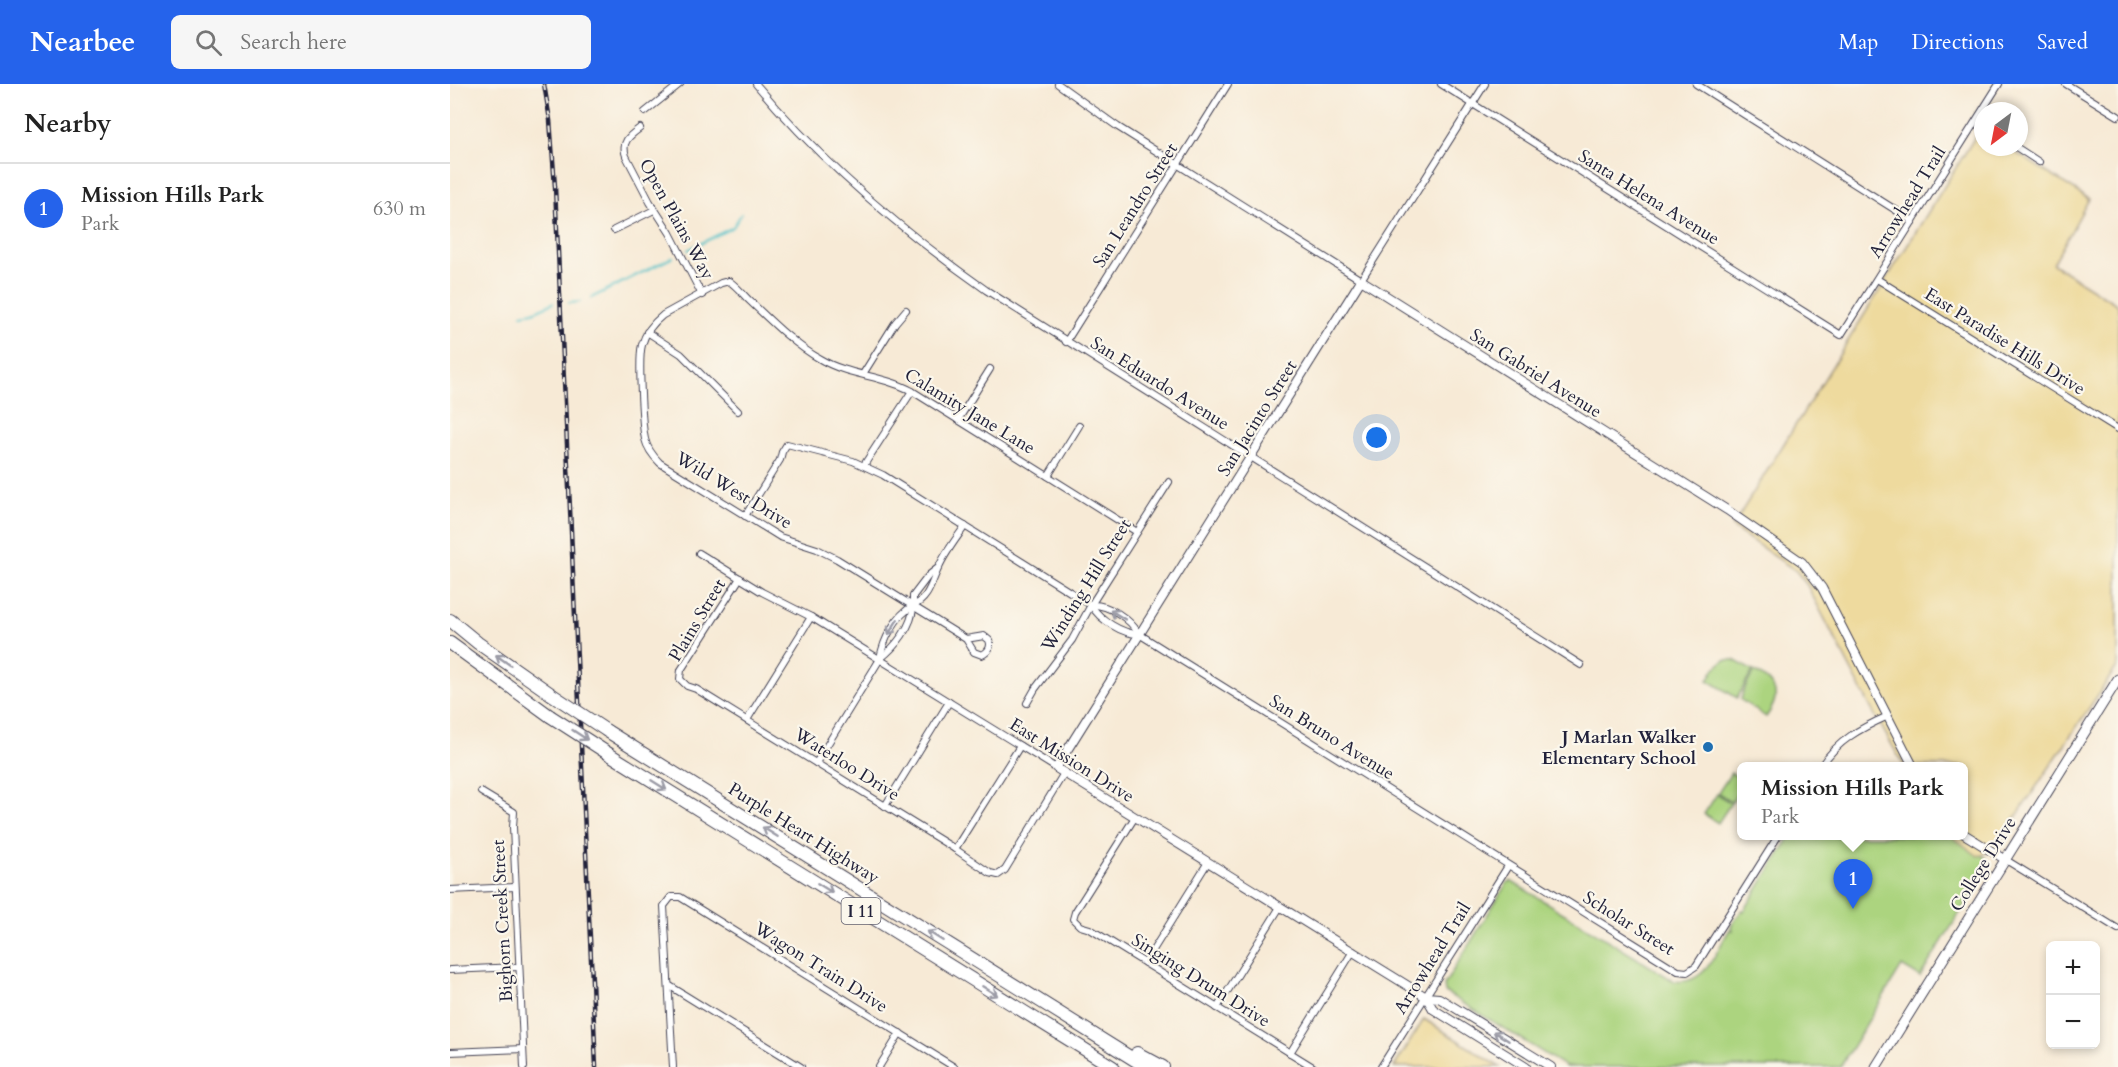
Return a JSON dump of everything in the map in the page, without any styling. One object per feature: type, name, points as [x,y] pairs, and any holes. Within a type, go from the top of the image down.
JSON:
[{"type":"highway","name":"Purple Heart Highway","points":[[450,620],[478,643],[607,731],[1146,1067]]},
{"type":"highway","name":"Purple Heart Highway","points":[[450,643],[550,716],[609,754],[1113,1067]]},
{"type":"highway","points":[[1056,1011],[1163,1067]]},
{"type":"main road","name":"College Drive","points":[[1876,1067],[2118,679]]},
{"type":"street","points":[[645,112],[680,84]]},
{"type":"street","name":"San Eduardo Avenue","points":[[756,84],[818,151],[899,225],[986,290],[1581,665]]},
{"type":"street","name":"San Gabriel Avenue","points":[[1058,84],[1092,110],[1727,510],[1796,557],[1822,588],[1911,762]]},
{"type":"street","name":"San Leandro Street","points":[[1066,342],[1228,84]]},
{"type":"street","name":"Santa Helena Avenue","points":[[1441,84],[1841,335]]},
{"type":"street","name":"San Jacinto Street","points":[[1056,768],[1485,84]]},
{"type":"street","points":[[1696,84],[1913,221]]},
{"type":"street","name":"Arrowhead Trail","points":[[1988,102],[1999,84]]},
{"type":"street","points":[[2066,84],[2118,116]]},
{"type":"street","name":"Arrowhead Trail","points":[[1841,335],[1974,124]]},
{"type":"street","name":"Open Plains Way","points":[[640,128],[628,137],[624,150],[654,210],[670,233],[702,295]]},
{"type":"street","points":[[2028,155],[2039,162]]},
{"type":"street","points":[[614,230],[654,210]]},
{"type":"street","name":"East Paradise Hills Drive","points":[[1877,279],[2118,429]]},
{"type":"street","name":"Calamity Jane Lane","points":[[702,295],[721,283],[729,281],[737,286],[763,314],[813,355],[832,365],[891,381],[912,391],[1137,532]]},
{"type":"street","points":[[702,295],[663,315],[647,332],[681,354],[738,411]]},
{"type":"street","points":[[863,374],[895,323],[906,310]]},
{"type":"street","name":"Wild West Drive","points":[[647,332],[642,343],[640,359],[644,437],[655,458],[668,469],[780,537],[817,549],[837,559],[966,639]]},
{"type":"street","points":[[958,420],[990,369]]},
{"type":"street","points":[[864,465],[912,391]]},
{"type":"street","points":[[1048,476],[1079,426]]},
{"type":"street","name":"San Bruno Avenue","points":[[745,516],[780,460],[787,444],[864,465],[1091,605],[1096,614],[1128,634],[1139,634]]},
{"type":"street","name":"Winding Hill Street","points":[[1027,703],[1072,640],[1091,605],[1169,482]]},
{"type":"street","points":[[816,763],[880,659],[883,645],[904,610],[922,601],[936,579],[938,568],[965,526]]},
{"type":"street","name":"East Mission Drive","points":[[699,553],[811,617],[1353,951],[1426,997],[1433,1009],[1526,1067]]},
{"type":"street","name":"Plains Street","points":[[680,679],[681,670],[740,578]]},
{"type":"street","name":"San Bruno Avenue","points":[[1091,605],[1102,605],[1134,625],[1139,634],[1508,866]]},
{"type":"street","points":[[880,659],[892,650],[913,616],[913,606]]},
{"type":"street","points":[[747,720],[811,617]]},
{"type":"street","name":"Waterloo Drive","points":[[680,679],[687,686],[696,688],[956,849],[990,873],[998,875],[1005,870],[1064,773]]},
{"type":"street","points":[[885,806],[950,702]]},
{"type":"street","points":[[1824,762],[1832,751],[1849,736],[1888,716]]},
{"type":"street","points":[[956,849],[1020,746]]},
{"type":"street","name":"Bighorn Creek Street","points":[[481,792],[514,813],[524,1067]]},
{"type":"street","name":"Singing Drum Drive","points":[[1135,817],[1075,912],[1073,920],[1313,1067]]},
{"type":"street","points":[[1968,836],[2118,928]]},
{"type":"street","name":"Scholar Street","points":[[1508,866],[1673,968],[1687,972],[1696,966],[1775,840]]},
{"type":"street","points":[[1145,963],[1208,862]]},
{"type":"street","name":"Arrowhead Trail","points":[[1381,1067],[1508,866]]},
{"type":"street","points":[[450,890],[516,887]]},
{"type":"street","name":"Wagon Train Drive","points":[[669,986],[664,906],[671,897],[680,897],[954,1067]]},
{"type":"street","points":[[1217,1008],[1280,907]]},
{"type":"street","points":[[1290,1053],[1353,951]]},
{"type":"street","points":[[450,970],[519,967]]},
{"type":"street","points":[[669,986],[673,1067]]},
{"type":"street","points":[[669,986],[801,1067]]},
{"type":"street","name":"East Mission Drive","points":[[1426,997],[1439,998],[1551,1067]]},
{"type":"street","points":[[879,1067],[900,1034]]},
{"type":"street","points":[[450,1052],[523,1049]]},
{"type":"green space","points":[[1725,660],[1734,660],[1753,671],[1737,698],[1708,680],[1715,668]]},
{"type":"green space","points":[[1754,671],[1768,681],[1775,691],[1774,702],[1766,717],[1741,700]]},
{"type":"green space","points":[[1731,773],[1737,777],[1737,794],[1732,802],[1718,793]]},
{"type":"green space","points":[[1717,794],[1731,803],[1718,823],[1704,814]]},
{"type":"green space","points":[[1788,840],[1957,840],[1986,858],[1988,862],[1987,869],[1920,977],[1902,966],[1840,1067],[1566,1067],[1445,992],[1444,985],[1507,883],[1511,881],[1674,981],[1695,978],[1703,972],[1730,929],[1732,930],[1731,926],[1742,910],[1744,911]]},
{"type":"sand","points":[[1974,139],[1974,156],[2021,156],[2089,199],[2053,264],[2118,305],[2118,665],[1994,850],[1978,856],[1956,840],[1968,840],[1968,762],[1902,762],[1807,585],[1796,571],[1732,527]]},
{"type":"sand","points":[[1424,1019],[1500,1067],[1394,1067]]},
{"type":"waterway","points":[[688,250],[733,227],[741,214]]},
{"type":"waterway","points":[[591,298],[673,257]]},
{"type":"waterway","points":[[569,303],[580,302]]},
{"type":"waterway","points":[[522,314],[553,303]]},
{"type":"railway","points":[[544,84],[550,120],[555,187],[596,1067]]},
{"type":"place","name":"J Marlan Walker Elementary School","points":[[1708,747]]},
{"type":"place","name":"Mission Hills Park","points":[[1853,909]]}]
